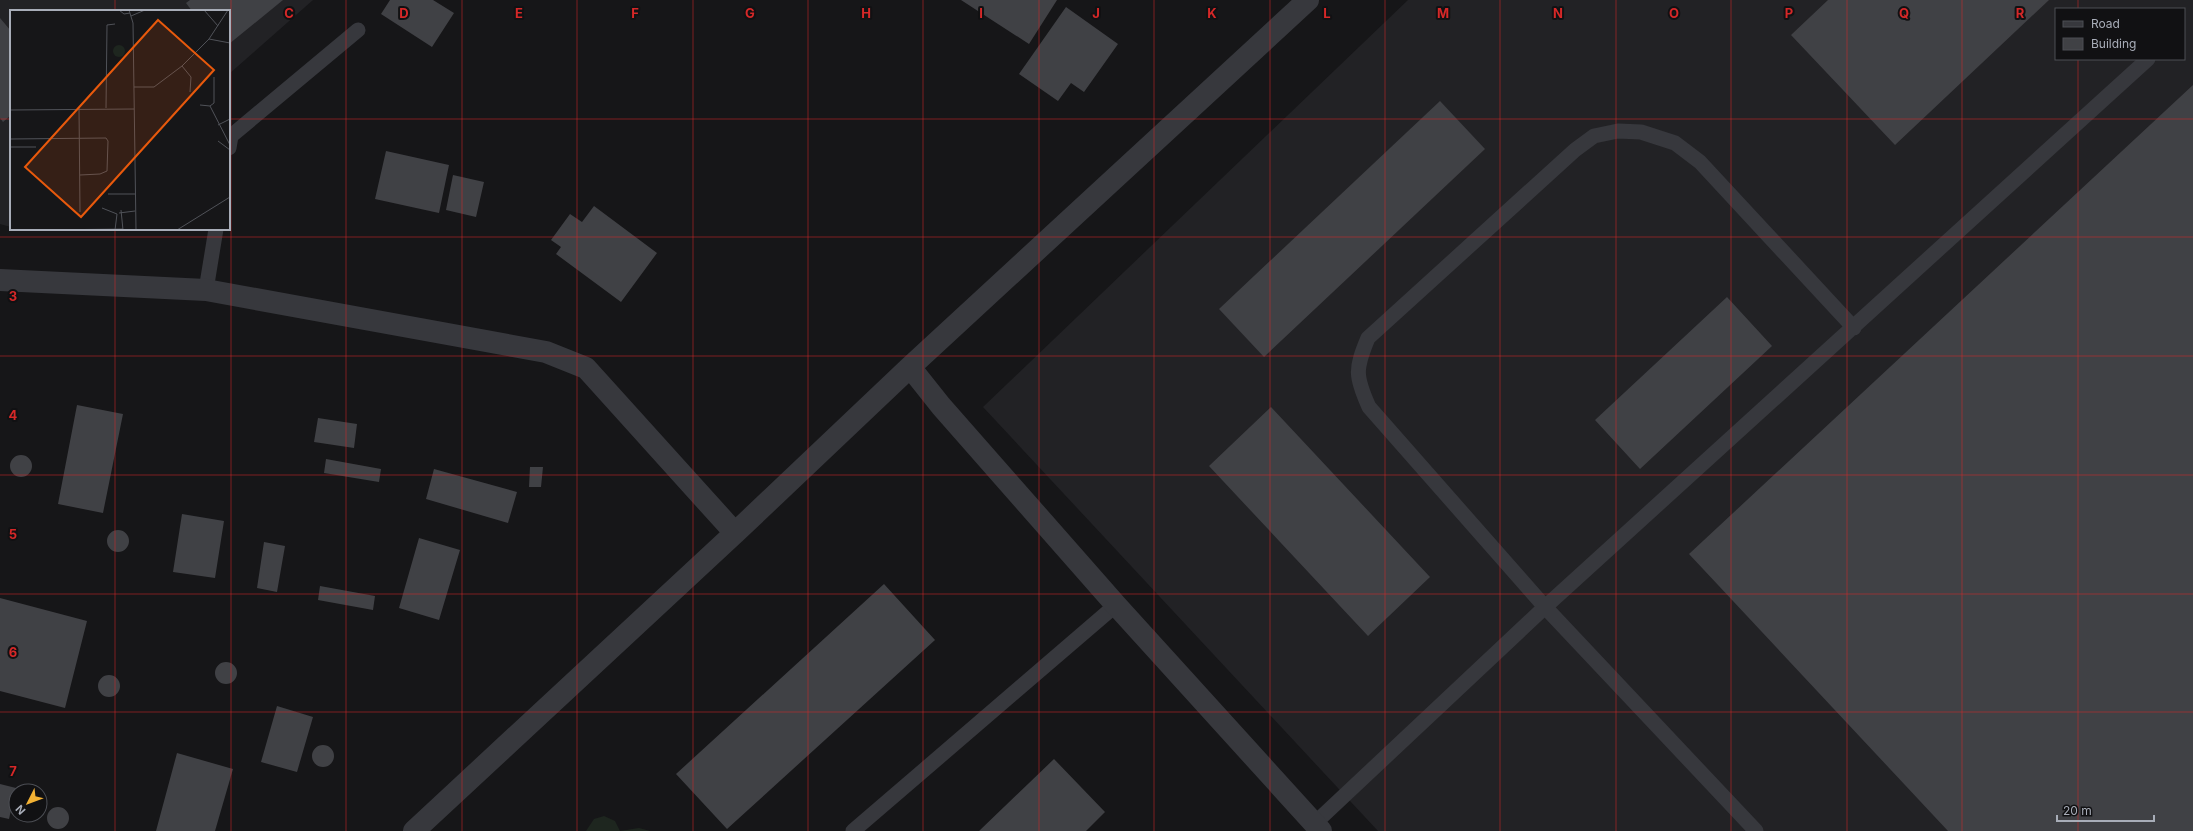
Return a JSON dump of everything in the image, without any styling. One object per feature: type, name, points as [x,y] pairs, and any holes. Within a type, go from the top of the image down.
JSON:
[{"type":"street","points":[[414,831],[735,533],[910,367],[1308,0]]},
{"type":"street","points":[[0,280],[206,290],[546,352],[586,368],[735,533]]},
{"type":"street","points":[[910,367],[941,406],[1116,605],[1317,827]]},
{"type":"lane","points":[[230,142],[231,136],[358,30]]},
{"type":"lane","points":[[1317,827],[1545,607],[1854,328],[2147,60]]},
{"type":"lane","points":[[1756,831],[1545,607],[1369,406],[1358,384],[1359,360],[1368,338],[1570,155],[1594,136],[1618,131],[1641,132],[1675,143],[1700,162],[1854,328]]},
{"type":"lane","points":[[206,290],[216,230]]},
{"type":"lane","points":[[853,831],[1116,605]]},
{"type":"shaded area","points":[[0,0],[313,0],[230,73],[230,10],[10,10],[10,227],[0,224]]},
{"type":"shaded area","points":[[1408,0],[2193,0],[2193,831],[1378,831],[983,407]]},
{"type":"shaded area","points":[[604,816],[615,821],[620,831],[586,831],[594,819]]},
{"type":"shaded area","points":[[639,828],[650,831],[620,831]]},
{"type":"building","points":[[190,0],[283,0],[230,43],[230,10],[191,10],[186,3]]},
{"type":"building","points":[[390,0],[433,0],[454,13],[432,47],[381,14]]},
{"type":"building","points":[[961,0],[1057,0],[1029,44]]},
{"type":"building","points":[[1828,0],[2049,0],[1895,145],[1791,35]]},
{"type":"building","points":[[1066,7],[1118,44],[1084,92],[1071,83],[1058,101],[1019,74]]},
{"type":"building","points":[[0,18],[10,30],[10,116],[3,122],[0,118]]},
{"type":"building","points":[[2193,85],[2193,831],[1948,831],[1689,554]]},
{"type":"building","points":[[1440,101],[1485,149],[1264,357],[1219,309]]},
{"type":"building","points":[[386,151],[449,165],[439,213],[375,199]]},
{"type":"building","points":[[453,175],[484,182],[476,217],[446,210]]},
{"type":"building","points":[[594,206],[657,253],[621,302],[556,254],[561,247],[551,240],[570,214],[582,222]]},
{"type":"building","points":[[1727,297],[1772,346],[1640,469],[1595,420]]},
{"type":"building","points":[[77,405],[123,414],[103,513],[58,504]]},
{"type":"building","points":[[1271,407],[1430,577],[1368,636],[1209,466]]},
{"type":"building","points":[[318,418],[357,424],[354,448],[314,442]]},
{"type":"building","points":[[21,455],[29,458],[32,466],[29,474],[21,477],[13,474],[10,466],[13,458]]},
{"type":"building","points":[[326,459],[381,469],[379,482],[324,473]]},
{"type":"building","points":[[530,467],[543,467],[541,487],[529,487]]},
{"type":"building","points":[[434,469],[517,492],[508,523],[426,499]]},
{"type":"building","points":[[182,514],[224,521],[215,578],[173,572]]},
{"type":"building","points":[[118,530],[122,531],[128,537],[128,545],[122,551],[118,552],[114,551],[108,545],[107,541],[108,537],[114,531]]},
{"type":"building","points":[[419,538],[460,550],[439,620],[399,608]]},
{"type":"building","points":[[264,542],[285,546],[277,592],[257,588]]},
{"type":"building","points":[[884,584],[935,640],[727,829],[676,774]]},
{"type":"building","points":[[320,586],[375,596],[373,610],[318,600]]},
{"type":"building","points":[[0,598],[87,621],[65,708],[0,691]]},
{"type":"building","points":[[226,662],[230,663],[236,669],[236,677],[230,683],[226,684],[222,683],[216,677],[215,673],[216,669],[222,663]]},
{"type":"building","points":[[109,675],[117,678],[120,686],[117,694],[109,697],[101,694],[98,686],[101,678]]},
{"type":"building","points":[[277,706],[313,717],[297,772],[261,762]]},
{"type":"building","points":[[323,745],[331,748],[334,756],[331,764],[323,767],[315,764],[312,756],[315,748]]},
{"type":"building","points":[[177,753],[233,769],[215,831],[156,831]]},
{"type":"building","points":[[1054,759],[1105,812],[1086,831],[979,831]]},
{"type":"building","points":[[0,784],[8,786],[8,819],[0,817]]},
{"type":"building","points":[[58,807],[66,810],[69,818],[66,826],[58,829],[50,826],[48,822],[48,814],[50,810]]}]
